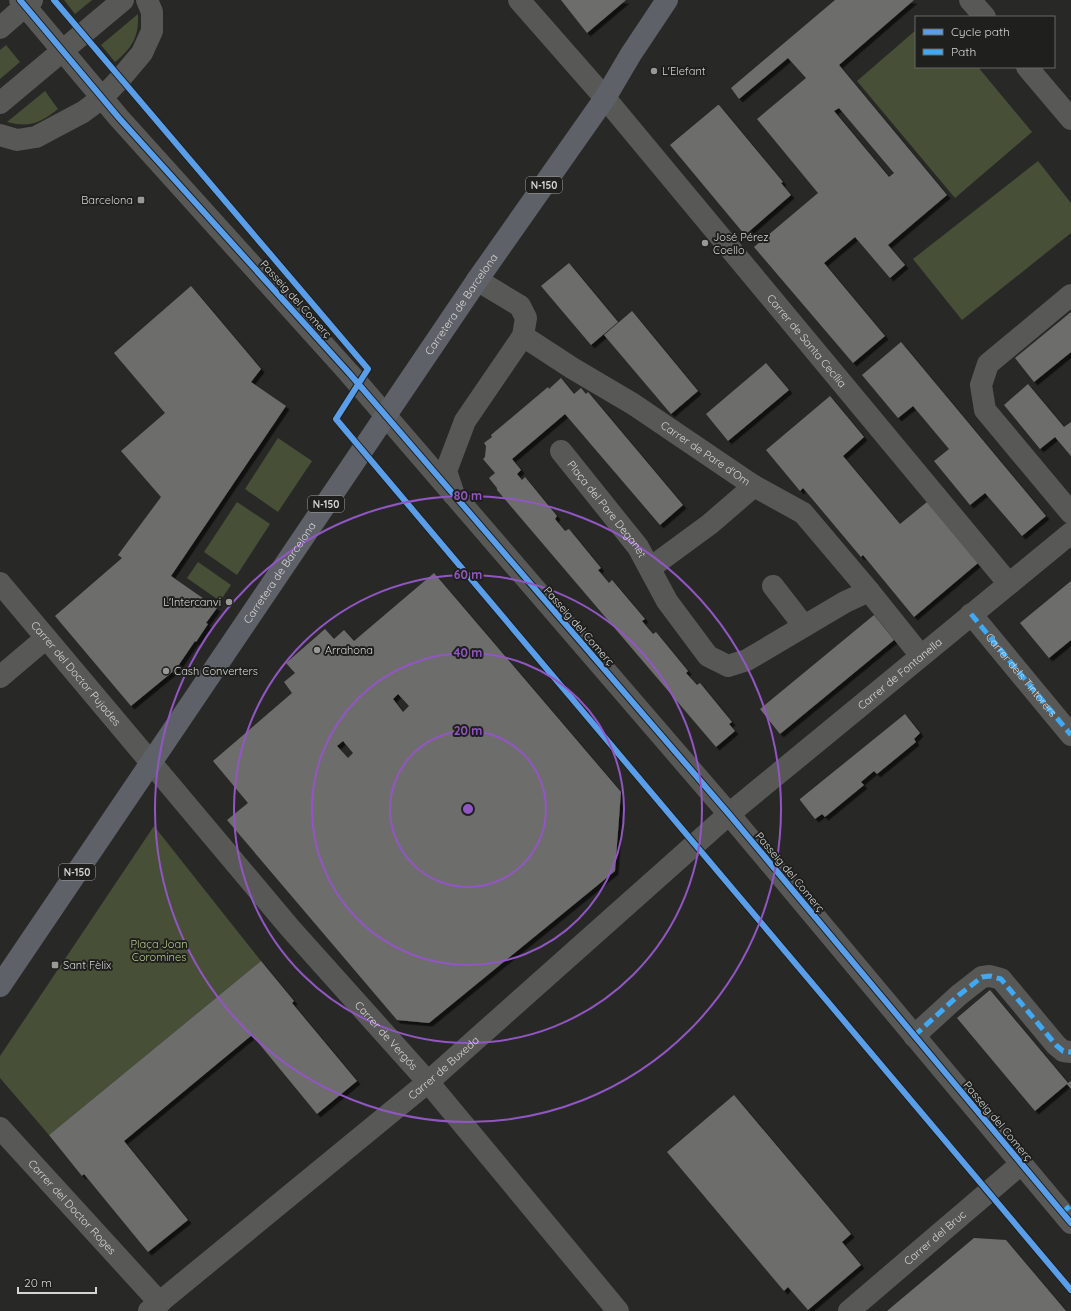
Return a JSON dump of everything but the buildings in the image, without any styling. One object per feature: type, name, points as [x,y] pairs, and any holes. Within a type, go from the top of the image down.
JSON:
[{"type":"main road","name":"Carretera de Barcelona","points":[[0,986],[477,280],[605,98],[631,54],[667,0]]},
{"type":"street","points":[[0,104],[62,50],[123,0]]},
{"type":"street","points":[[0,135],[17,140],[36,137],[83,112],[102,98],[142,53],[152,31],[152,12],[147,0]]},
{"type":"street","name":"Carrer de Santa Cecília","points":[[519,0],[605,98],[639,141],[1009,584]]},
{"type":"street","points":[[970,0],[984,16]]},
{"type":"street","points":[[0,28],[25,2]]},
{"type":"street","name":"Passeig del Comerç","points":[[25,2],[102,98],[349,373],[729,814],[1021,1164],[1068,1214]]},
{"type":"street","points":[[1028,68],[1071,119]]},
{"type":"street","points":[[454,496],[446,471],[465,421],[523,336],[526,318],[520,306],[477,280]]},
{"type":"street","points":[[1071,295],[988,364],[981,385],[985,410],[1071,513]]},
{"type":"street","name":"Carrer de Pare d'Om","points":[[523,336],[572,368],[633,404],[754,486],[803,512],[921,656]]},
{"type":"street","name":"Plaça del Pare Deganet","points":[[561,451],[638,547],[667,601],[708,656],[728,666],[747,660],[846,602],[869,591]]},
{"type":"street","name":"Plaça del Pare Deganet","points":[[650,568],[710,524],[754,486]]},
{"type":"street","name":"Carrer de Fontanella","points":[[729,814],[1071,532]]},
{"type":"street","name":"Carrer del Doctor Pujades","points":[[0,583],[152,762]]},
{"type":"street","points":[[773,586],[804,626]]},
{"type":"street","name":"Carrer dels Tintorers","points":[[971,614],[1071,734]]},
{"type":"street","points":[[0,677],[46,638]]},
{"type":"street","name":"Carrer de Vergós","points":[[152,762],[290,928],[428,1082],[618,1311]]},
{"type":"street","name":"Carrer de Buxeda","points":[[154,1307],[428,1082],[729,814]]},
{"type":"street","points":[[914,1036],[959,995],[982,977],[990,976],[1001,979],[1056,1045],[1063,1051],[1071,1052]]},
{"type":"street","name":"Carrer del Doctor Roges","points":[[0,1128],[154,1307]]},
{"type":"street","name":"Carrer del Bruc","points":[[849,1311],[1021,1164]]},
{"type":"green space","points":[[64,0],[92,0],[75,14]]},
{"type":"green space","points":[[138,14],[136,36],[126,52],[115,62],[101,45]]},
{"type":"green space","points":[[915,31],[915,68],[979,68],[1032,132],[955,198],[857,81]]},
{"type":"green space","points":[[6,45],[20,62],[0,79],[0,50]]},
{"type":"green space","points":[[45,91],[58,109],[46,118],[34,123],[15,124],[7,122]]},
{"type":"green space","points":[[1038,161],[1071,203],[1071,233],[962,320],[913,259]]},
{"type":"green space","points":[[278,438],[312,461],[278,512],[245,489]]},
{"type":"green space","points":[[237,502],[270,524],[237,575],[204,552]]},
{"type":"green space","points":[[198,562],[231,585],[220,601],[187,578]]},
{"type":"green space","name":"Plaça Joan Coromines","points":[[154,826],[261,961],[49,1135],[0,1078],[0,1056]]},
{"type":"marked path","points":[[971,614],[1071,735]]},
{"type":"marked path","points":[[914,1036],[959,995],[982,977],[990,976],[1001,979],[1056,1045],[1063,1051],[1071,1052]]},
{"type":"marked path","points":[[1062,1213],[1071,1205]]},
{"type":"cycle path","points":[[20,0],[119,118],[349,373],[729,814],[1071,1223]]},
{"type":"cycle path","points":[[54,0],[368,369],[336,419],[1071,1290]]},
{"type":"place","name":"L'Elefant","points":[[654,71]]},
{"type":"place","name":"Barcelona","points":[[141,200]]},
{"type":"place","name":"José Pérez Coello","points":[[705,243]]},
{"type":"place","name":"L'Intercanvi","points":[[229,602]]},
{"type":"place","name":"Arrahona","points":[[317,650]]},
{"type":"place","name":"Cash Converters","points":[[166,671]]},
{"type":"place","name":"Sant Fèlix","points":[[55,965]]}]
